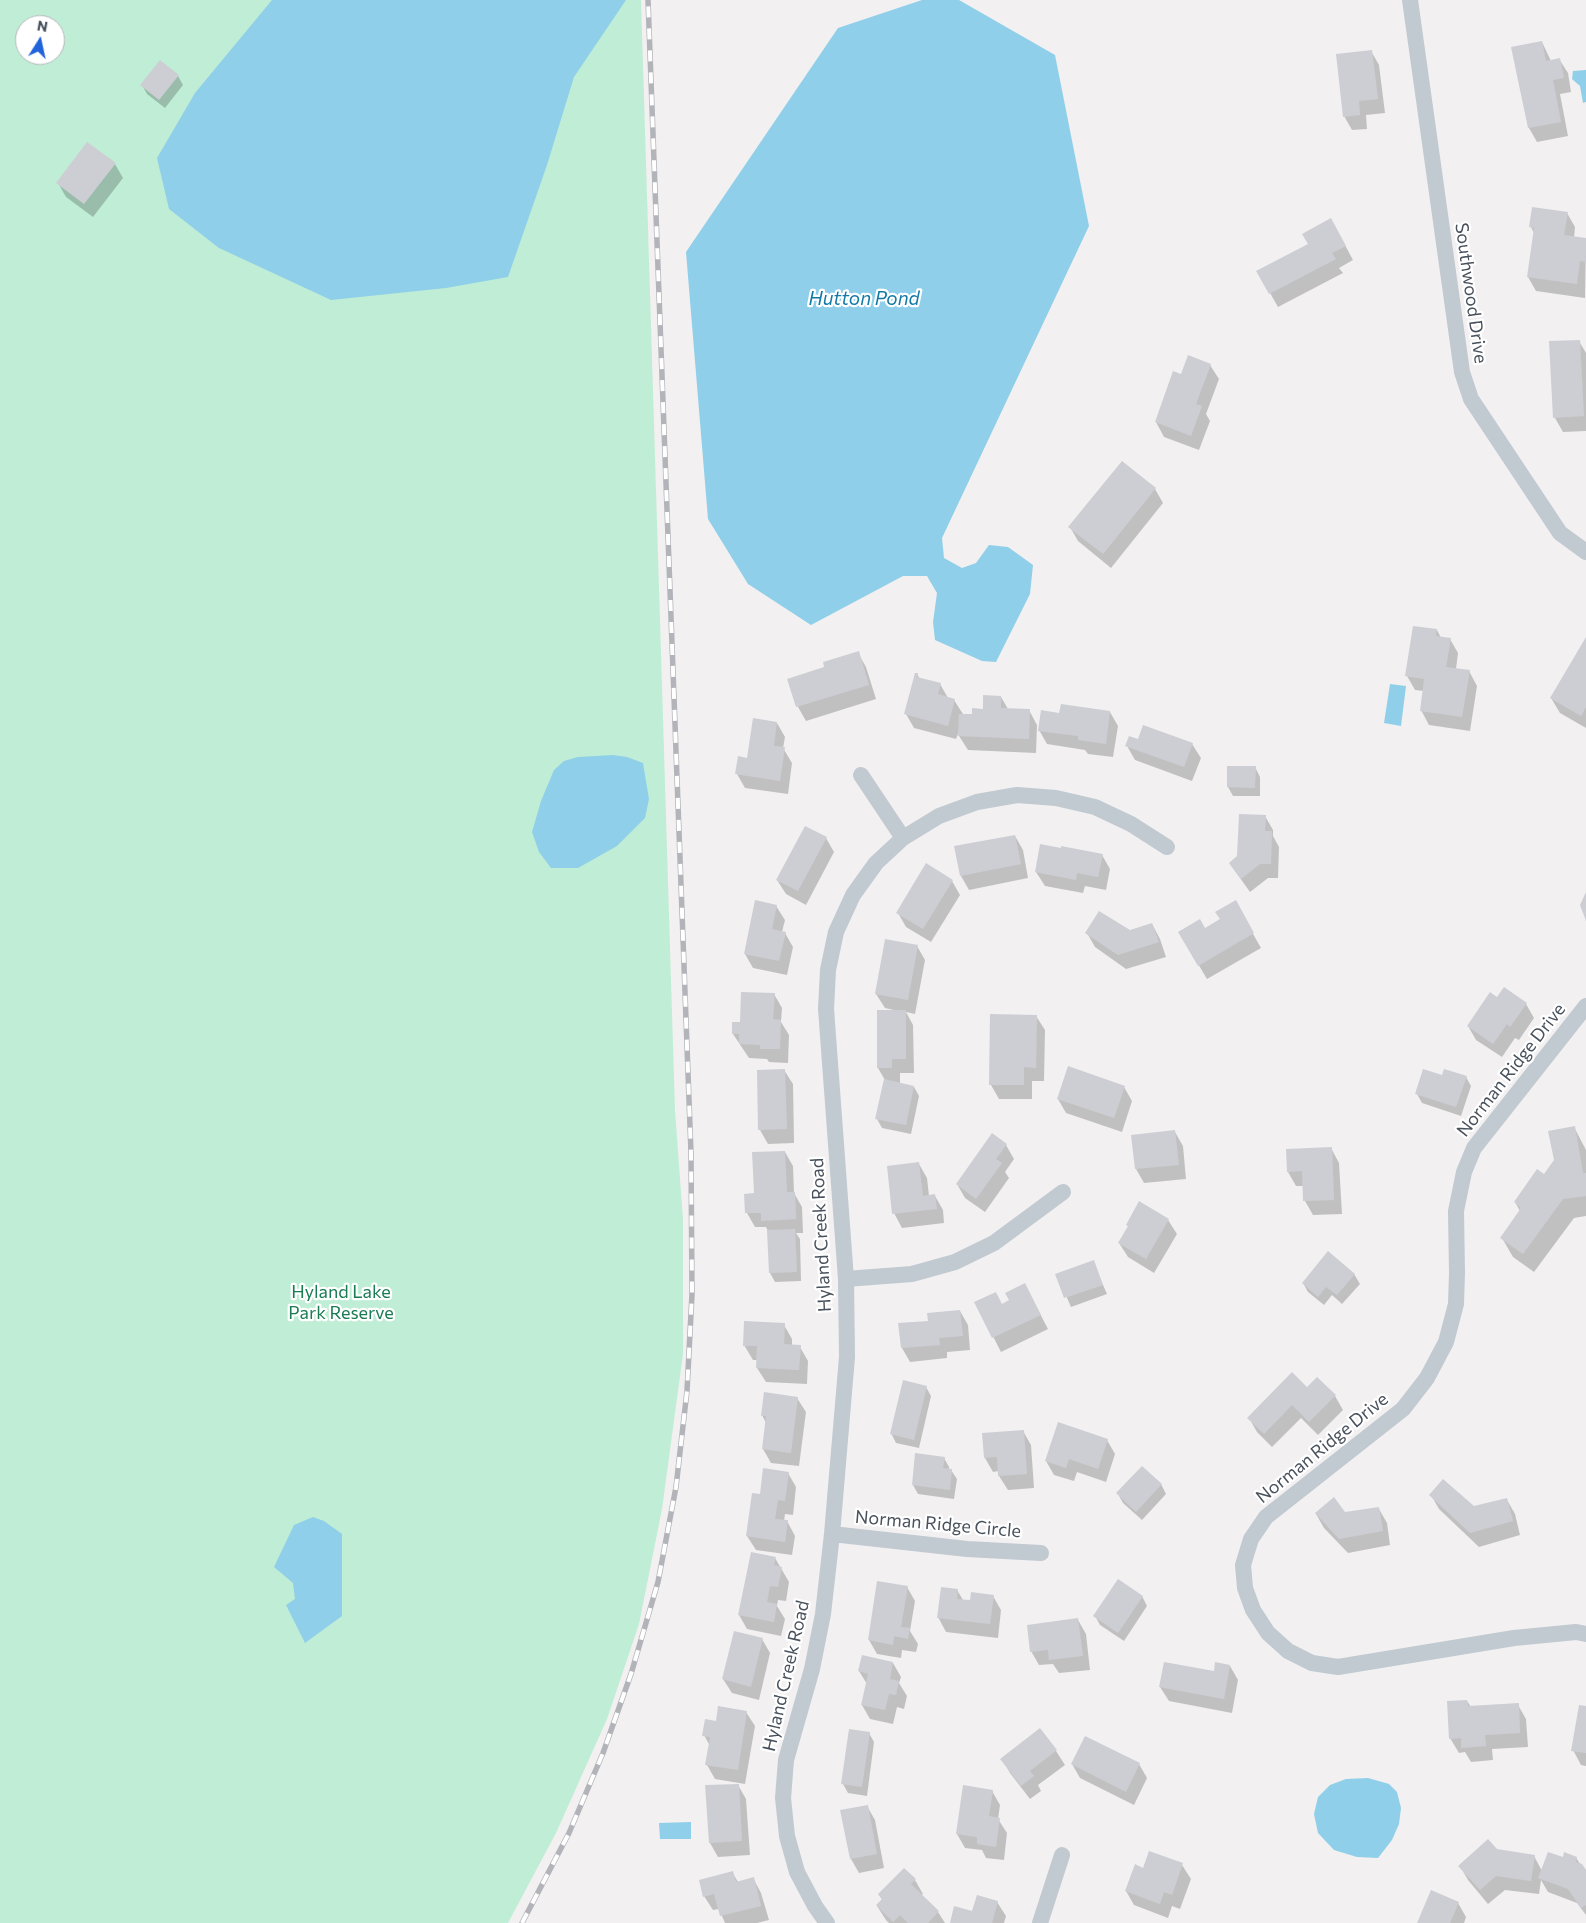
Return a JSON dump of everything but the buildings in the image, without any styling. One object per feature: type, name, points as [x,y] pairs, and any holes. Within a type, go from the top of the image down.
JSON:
[{"type":"street","name":"Southwood Drive","points":[[1410,0],[1462,372],[1471,399],[1560,532],[1586,552]]},
{"type":"street","points":[[861,775],[903,838]]},
{"type":"street","name":"Hyland Creek Road","points":[[827,1923],[815,1906],[797,1872],[787,1836],[782,1798],[786,1760],[812,1669],[823,1614],[832,1534],[847,1357],[846,1279],[826,1010],[828,970],[836,932],[852,895],[876,862],[903,838],[939,816],[978,802],[1018,795],[1056,798],[1095,806],[1131,824],[1167,847]]},
{"type":"street","name":"Norman Ridge Drive","points":[[1586,1006],[1474,1148],[1464,1172],[1456,1211],[1456,1304],[1446,1342],[1427,1378],[1404,1409],[1266,1517],[1251,1539],[1243,1565],[1245,1588],[1253,1610],[1268,1633],[1288,1652],[1312,1662],[1338,1667],[1514,1638],[1576,1632],[1586,1634]]},
{"type":"street","points":[[846,1279],[912,1274],[955,1262],[994,1243],[1063,1192]]},
{"type":"street","name":"Norman Ridge Circle","points":[[832,1534],[967,1549],[1041,1553]]},
{"type":"street","points":[[1040,1923],[1062,1855]]},
{"type":"green space","name":"Hyland Lake Park Reserve","points":[[0,0],[641,0],[675,1111],[683,1220],[683,1354],[662,1509],[639,1624],[607,1719],[556,1833],[508,1923],[0,1923]]},
{"type":"water","points":[[272,0],[626,0],[574,77],[547,165],[508,277],[446,288],[331,300],[219,248],[169,209],[157,158],[195,93]]},
{"type":"water","name":"Hutton Pond","points":[[922,0],[959,0],[1055,55],[1089,226],[942,538],[944,558],[962,568],[976,563],[989,545],[1008,547],[1033,565],[1030,594],[996,662],[982,661],[935,640],[933,622],[937,593],[927,576],[903,576],[811,625],[748,584],[708,519],[686,252],[838,28]]},
{"type":"water","points":[[1586,70],[1586,102],[1583,103],[1580,86],[1572,79],[1573,71]]},
{"type":"water","points":[[1390,684],[1406,686],[1401,726],[1384,723]]},
{"type":"water","points":[[613,755],[627,757],[643,763],[649,799],[645,818],[617,846],[578,868],[551,868],[539,852],[532,832],[541,801],[554,770],[564,761],[578,757]]},
{"type":"water","points":[[313,1517],[324,1521],[342,1534],[342,1616],[305,1643],[286,1605],[295,1599],[293,1583],[274,1567],[294,1525]]},
{"type":"water","points":[[1368,1778],[1389,1784],[1397,1792],[1401,1808],[1399,1824],[1392,1840],[1378,1858],[1357,1857],[1334,1850],[1318,1833],[1314,1814],[1318,1797],[1330,1785],[1346,1779]]},
{"type":"water","points":[[691,1822],[691,1839],[660,1839],[659,1823]]},
{"type":"railway","points":[[522,1923],[569,1833],[603,1753],[631,1674],[658,1582],[676,1487],[687,1391],[692,1294],[691,1153],[648,0]]}]
